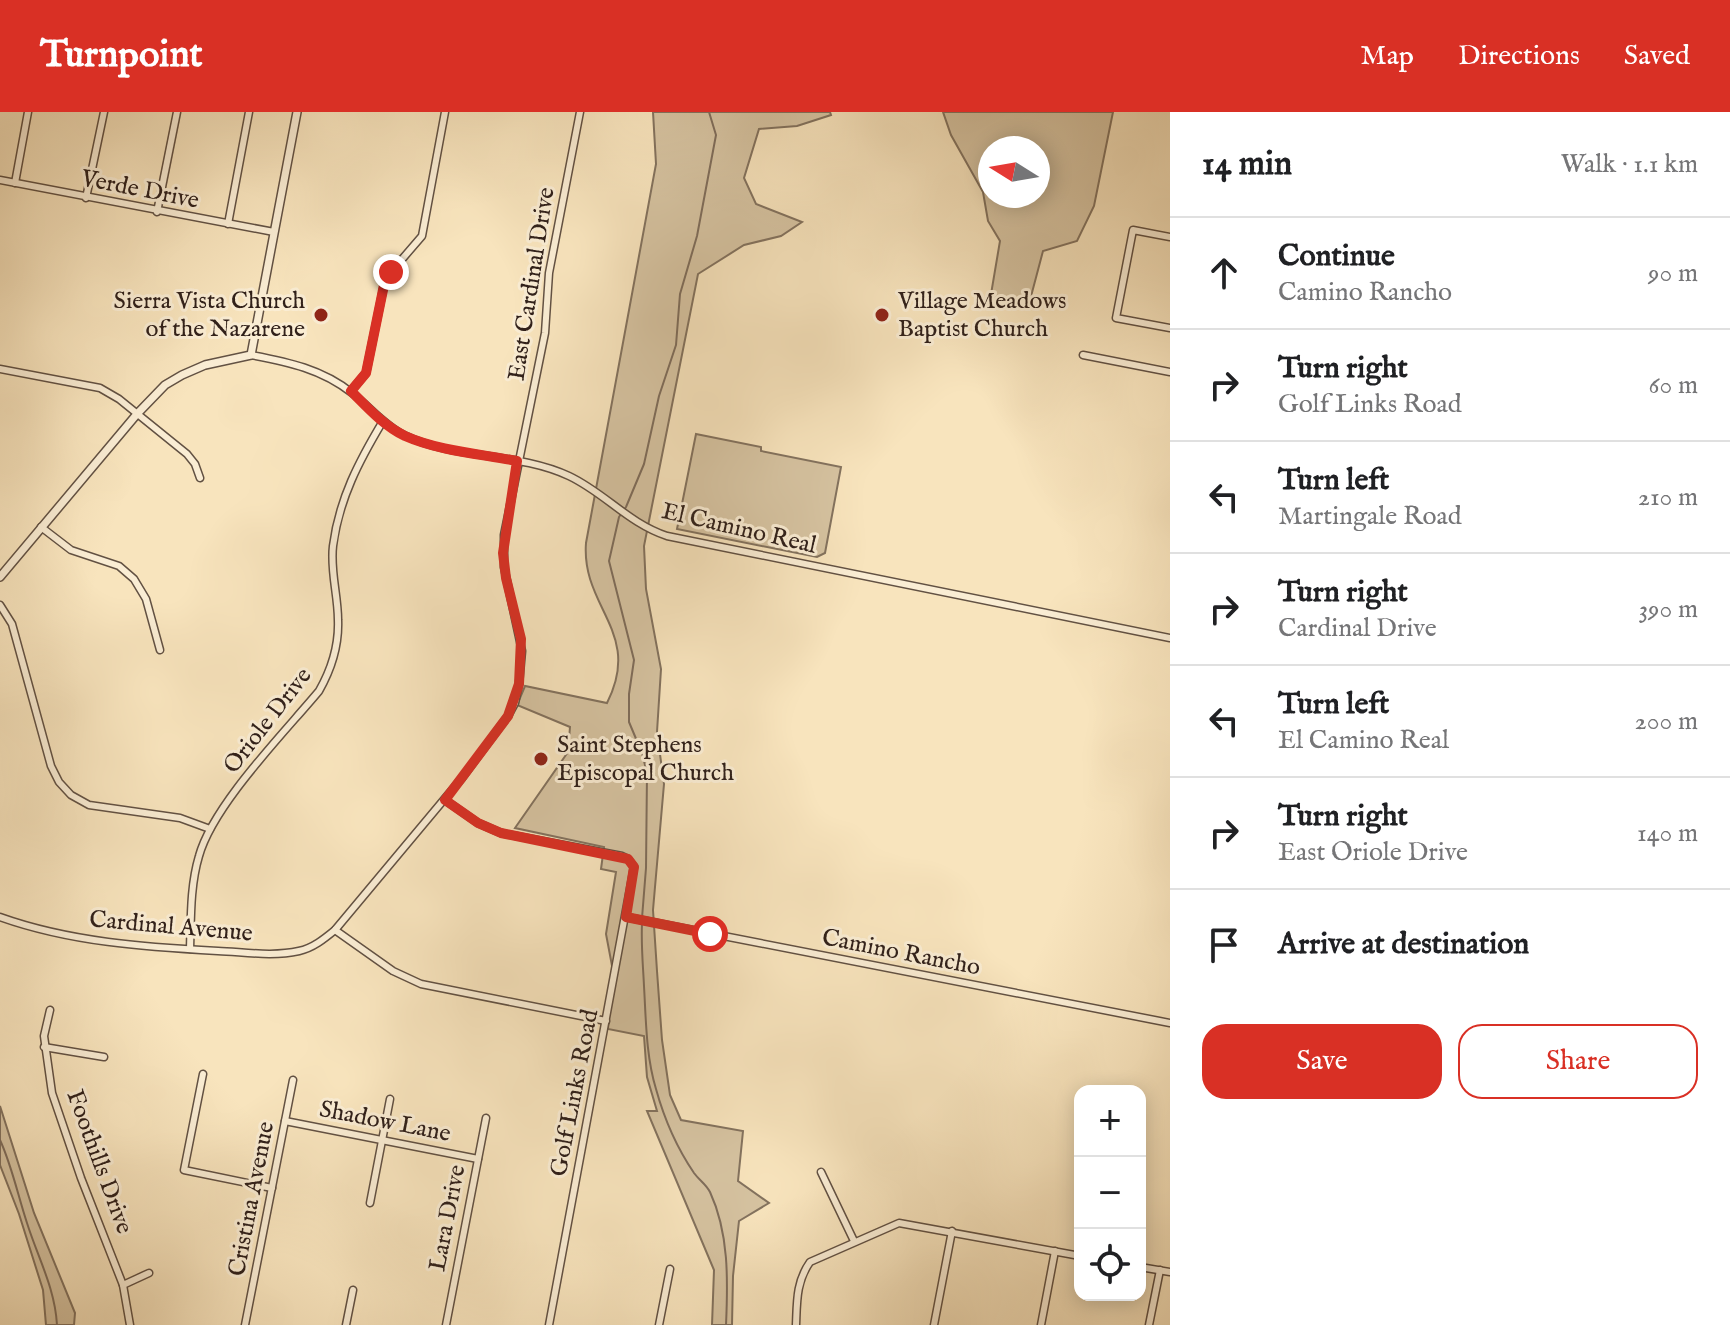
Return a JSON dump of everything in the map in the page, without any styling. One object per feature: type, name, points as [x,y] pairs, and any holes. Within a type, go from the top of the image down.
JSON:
[{"type":"street","points":[[15,183],[28,112]]},
{"type":"street","points":[[86,198],[104,112]]},
{"type":"street","points":[[157,212],[177,112]]},
{"type":"street","points":[[228,224],[249,112]]},
{"type":"street","points":[[251,355],[297,112]]},
{"type":"street","points":[[351,391],[366,373],[384,285],[391,272],[422,236],[445,112]]},
{"type":"street","name":"East Cardinal Drive","points":[[445,800],[508,716],[519,684],[521,639],[503,553],[517,461],[545,333],[549,273],[580,112]]},
{"type":"street","name":"Verde Drive","points":[[0,180],[274,232]]},
{"type":"street","points":[[1170,237],[1133,230],[1116,318],[1170,328]]},
{"type":"street","name":"El Camino Real","points":[[0,577],[165,385],[205,365],[251,355],[303,365],[351,391],[383,421],[404,435],[431,445],[517,461],[569,476],[650,530],[667,536],[1170,638]]},
{"type":"street","points":[[1083,355],[1170,372]]},
{"type":"street","points":[[0,369],[100,388],[187,454],[200,478]]},
{"type":"street","name":"Oriole Drive","points":[[190,949],[193,881],[199,854],[210,829],[235,792],[319,691],[329,674],[338,637],[332,566],[337,520],[354,469],[383,421]]},
{"type":"street","points":[[41,527],[71,550],[119,566],[134,579],[146,599],[160,650]]},
{"type":"street","points":[[0,605],[12,624],[51,766],[59,782],[71,795],[89,805],[180,818],[210,829]]},
{"type":"street","name":"Golf Links Road","points":[[445,800],[478,823],[501,833],[622,856],[634,867],[549,1325]]},
{"type":"street","name":"Cardinal Avenue","points":[[0,917],[101,942],[264,953],[300,951],[313,947],[335,930],[445,800]]},
{"type":"street","name":"Camino Rancho","points":[[626,917],[1170,1023]]},
{"type":"street","points":[[335,930],[393,971],[421,984],[606,1021]]},
{"type":"street","name":"Foothills Drive","points":[[50,1010],[44,1047],[52,1093],[123,1285],[130,1325]]},
{"type":"street","points":[[44,1047],[104,1057]]},
{"type":"street","points":[[203,1074],[184,1170],[272,1188]]},
{"type":"street","name":"Cristina Avenue","points":[[245,1325],[293,1080]]},
{"type":"street","points":[[370,1203],[390,1099]]},
{"type":"street","name":"Lara Drive","points":[[446,1325],[486,1118]]},
{"type":"street","name":"Shadow Lane","points":[[285,1121],[478,1159]]},
{"type":"street","points":[[821,1172],[854,1241]]},
{"type":"street","points":[[796,1325],[798,1285],[810,1262],[899,1223],[1074,1255]]},
{"type":"street","points":[[934,1325],[952,1231]]},
{"type":"street","points":[[1041,1325],[1055,1251]]},
{"type":"street","points":[[1146,1268],[1170,1272]]},
{"type":"street","points":[[659,1325],[670,1269]]},
{"type":"street","points":[[1149,1325],[1160,1270]]},
{"type":"street","points":[[123,1285],[149,1273]]},
{"type":"street","points":[[346,1325],[353,1290]]},
{"type":"shaded area","points":[[653,112],[830,112],[831,115],[797,126],[759,129],[744,178],[756,204],[802,222],[781,236],[744,245],[698,274],[644,546],[646,589],[661,669],[657,732],[664,784],[653,910],[662,1040],[670,1095],[681,1120],[743,1131],[738,1181],[769,1203],[739,1221],[732,1325],[712,1325],[714,1270],[647,1111],[657,1111],[647,1077],[644,1036],[608,1029],[613,971],[606,934],[616,872],[601,869],[604,847],[515,828],[568,752],[570,727],[517,705],[525,686],[607,703],[616,678],[618,657],[615,638],[592,585],[586,543],[656,164]]},
{"type":"shaded area","points":[[943,112],[1113,112],[1094,206],[1077,241],[1043,251],[1029,304],[990,300],[1000,241],[988,221],[986,208],[1050,208],[1050,136],[978,136],[978,183],[951,135]]},
{"type":"shaded area","points":[[696,434],[841,467],[825,553],[817,557],[677,529]]},
{"type":"shaded area","points":[[0,1106],[34,1213],[75,1313],[74,1325],[46,1325],[43,1290],[0,1165]]},
{"type":"waterway","points":[[642,918],[647,773],[629,722],[634,660],[609,561],[619,517],[644,464],[659,396],[676,345],[680,294],[697,236],[716,135],[709,112]]},
{"type":"waterway","points":[[642,924],[646,1025],[653,1076],[677,1143],[694,1173],[708,1189],[721,1224],[726,1257],[726,1325]]},
{"type":"waterway","points":[[0,1140],[50,1286],[57,1325]]},
{"type":"place","name":"Sierra Vista Church of the Nazarene","points":[[321,315]]},
{"type":"place","name":"Village Meadows Baptist Church","points":[[882,315]]},
{"type":"place","name":"Saint Stephens Episcopal Church","points":[[541,759]]},
{"type":"route","points":[[391,272],[384,285],[366,373],[351,391],[383,421],[404,435],[431,445],[517,461],[503,553],[522,651],[515,703],[487,746],[445,800],[478,823],[501,833],[628,859],[634,867],[626,917],[710,934]]}]
